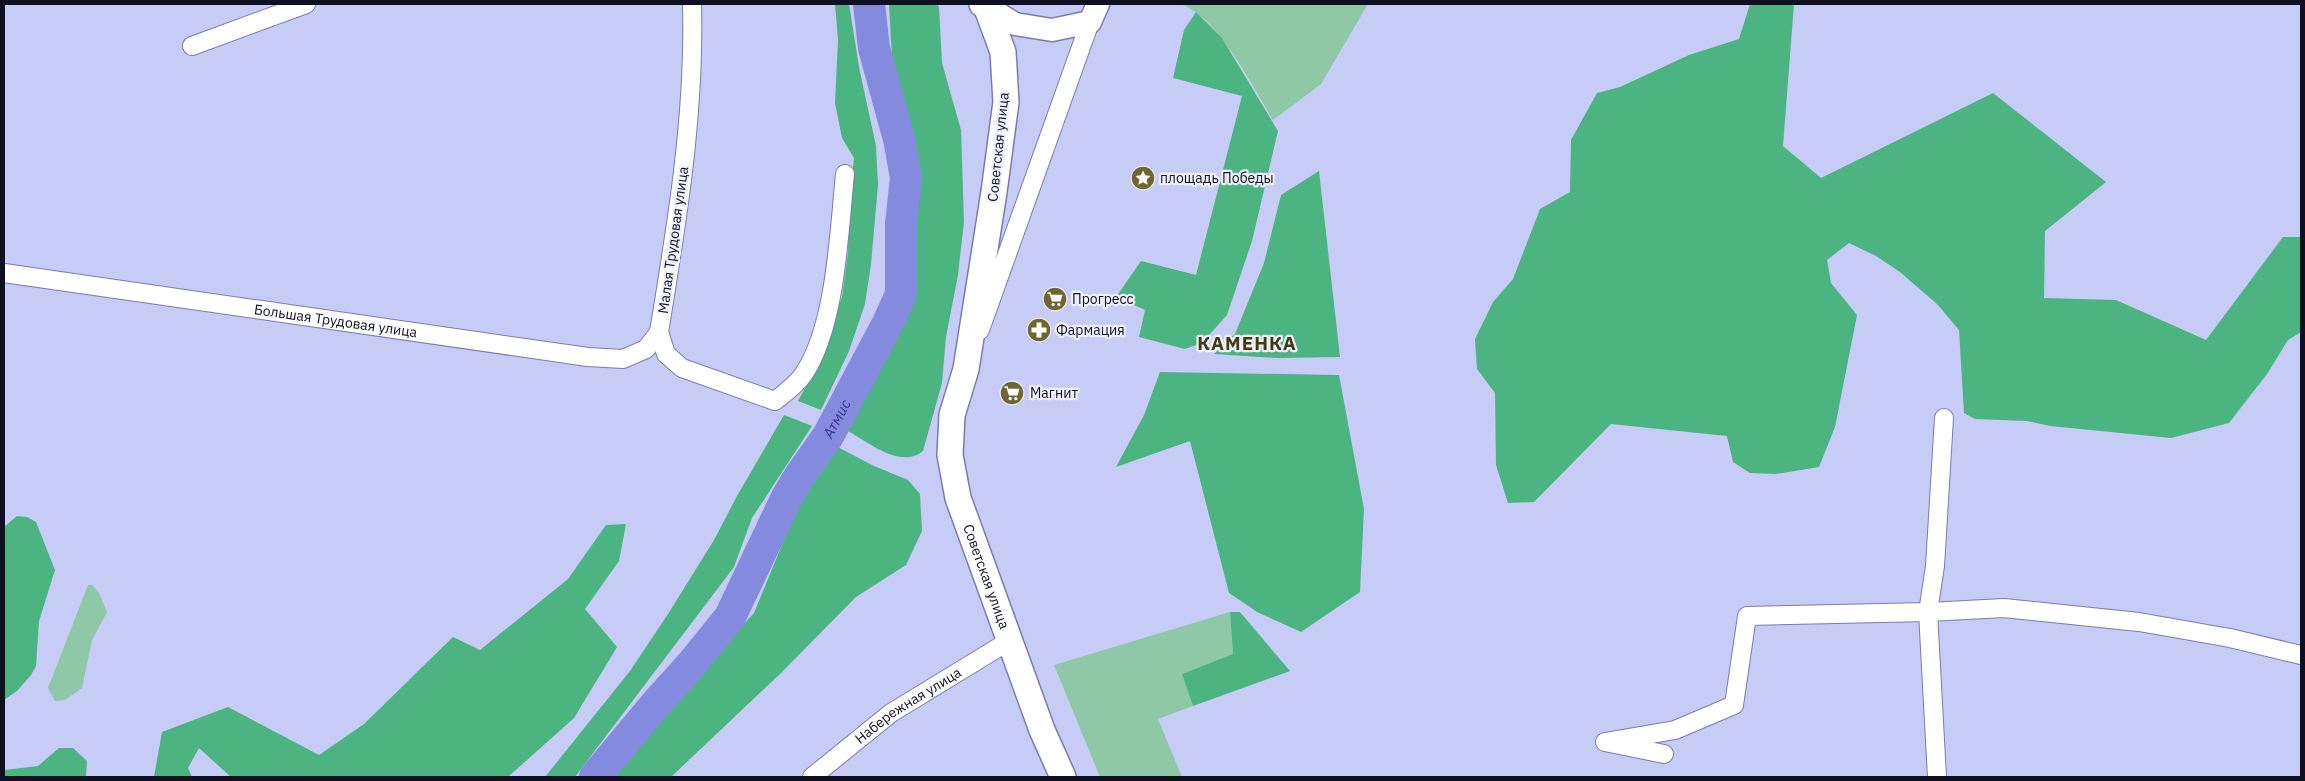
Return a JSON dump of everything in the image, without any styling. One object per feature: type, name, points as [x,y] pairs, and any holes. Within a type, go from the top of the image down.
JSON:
[{"type":"main road","name":"Советская улица","points":[[984,5],[1003,52],[1006,102],[966,369],[952,415],[950,455],[958,498],[1042,730],[1063,777]]},
{"type":"street","points":[[192,46],[306,4]]},
{"type":"street","name":"Малая Трудовая улица","points":[[692,4],[693,45],[682,189],[659,332],[666,354],[682,368],[775,401],[803,375],[819,343],[835,275],[845,174]]},
{"type":"street","name":"Советская улица","points":[[984,5],[1015,24],[1052,30],[1094,13]]},
{"type":"street","name":"Советская улица","points":[[966,369],[1094,13]]},
{"type":"street","name":"Большая Трудовая улица","points":[[4,273],[588,357],[623,358],[646,349],[659,332]]},
{"type":"street","points":[[1937,777],[1928,612],[1935,566],[1944,418]]},
{"type":"street","points":[[1664,754],[1605,742],[1675,730],[1734,705],[1747,616],[1928,612],[2004,608],[2139,622],[2230,638],[2301,655]]},
{"type":"street","name":"Набережная улица","points":[[812,777],[892,713],[1009,642]]},
{"type":"green space","points":[[835,4],[849,4],[859,67],[876,146],[878,185],[871,264],[865,304],[849,351],[821,410],[798,401],[814,372],[842,297],[848,253],[849,205],[854,158],[842,138],[835,103],[838,40]]},
{"type":"green space","points":[[889,4],[937,4],[939,7],[942,63],[961,130],[964,222],[958,275],[946,337],[942,383],[923,451],[914,456],[904,457],[884,452],[846,430],[861,394],[899,331],[912,285],[912,218],[917,179],[915,139],[892,59]]},
{"type":"green space","points":[[1180,4],[1368,4],[1321,84],[1273,120],[1245,72],[1220,37],[1194,11]]},
{"type":"green space","points":[[1750,4],[1794,4],[1783,146],[1821,178],[1993,93],[2106,182],[2045,231],[2044,298],[2116,300],[2206,340],[2283,237],[2301,237],[2301,332],[2288,340],[2267,374],[2229,423],[2171,438],[2050,426],[2027,421],[1975,419],[1964,413],[1959,330],[1937,304],[1900,272],[1876,256],[1849,243],[1827,260],[1831,283],[1857,315],[1835,427],[1819,467],[1776,474],[1750,473],[1733,462],[1727,436],[1611,424],[1534,502],[1508,503],[1496,465],[1495,393],[1477,369],[1475,339],[1493,302],[1513,279],[1540,209],[1570,192],[1571,140],[1597,93],[1620,87],[1689,55],[1739,39]]},
{"type":"green space","points":[[1196,12],[1222,38],[1278,131],[1252,241],[1227,315],[1202,343],[1185,349],[1139,337],[1145,310],[1116,297],[1141,261],[1196,275],[1242,96],[1173,78],[1184,30]]},
{"type":"green space","points":[[1319,171],[1340,357],[1278,358],[1214,354],[1235,334],[1264,263],[1281,195]]},
{"type":"green space","points":[[1160,372],[1339,375],[1364,509],[1360,592],[1301,632],[1257,612],[1229,593],[1190,441],[1116,467],[1144,415]]},
{"type":"green space","points":[[784,415],[812,426],[752,518],[734,567],[575,777],[545,777],[630,671],[668,614],[714,540]]},
{"type":"green space","points":[[830,443],[874,466],[908,480],[920,494],[922,531],[906,565],[856,597],[780,674],[671,777],[607,777],[637,739],[754,613],[811,474]]},
{"type":"green space","points":[[17,516],[27,517],[36,522],[55,570],[39,621],[36,666],[17,691],[4,700],[4,527]]},
{"type":"green space","points":[[626,524],[619,561],[585,609],[617,647],[574,718],[508,777],[231,777],[199,748],[188,768],[192,777],[154,777],[162,732],[228,707],[319,755],[364,724],[453,637],[480,650],[568,579],[606,525]]},
{"type":"green space","points":[[88,585],[92,585],[99,593],[107,612],[92,640],[82,688],[65,700],[55,701],[48,688]]},
{"type":"green space","points":[[1230,612],[1233,654],[1182,674],[1193,706],[1158,719],[1182,777],[1100,777],[1054,665]]},
{"type":"green space","points":[[1230,612],[1240,612],[1290,671],[1193,706],[1182,674],[1233,654]]},
{"type":"green space","points":[[59,748],[73,748],[87,761],[86,777],[4,777],[4,770],[38,766]]},
{"type":"waterway","name":"Атмис","points":[[595,777],[730,617],[786,499],[828,436],[888,323],[901,294],[901,223],[906,178],[899,139],[874,48],[869,4]]},
{"type":"place","name":"площадь Победы","points":[[1143,178]]},
{"type":"place","name":"Прогресс","points":[[1055,299]]},
{"type":"place","name":"Фармация","points":[[1039,330]]},
{"type":"place","name":"Магнит","points":[[1012,393]]},
{"type":"district","name":"КАМЕНКА","points":[[1247,343]]}]
